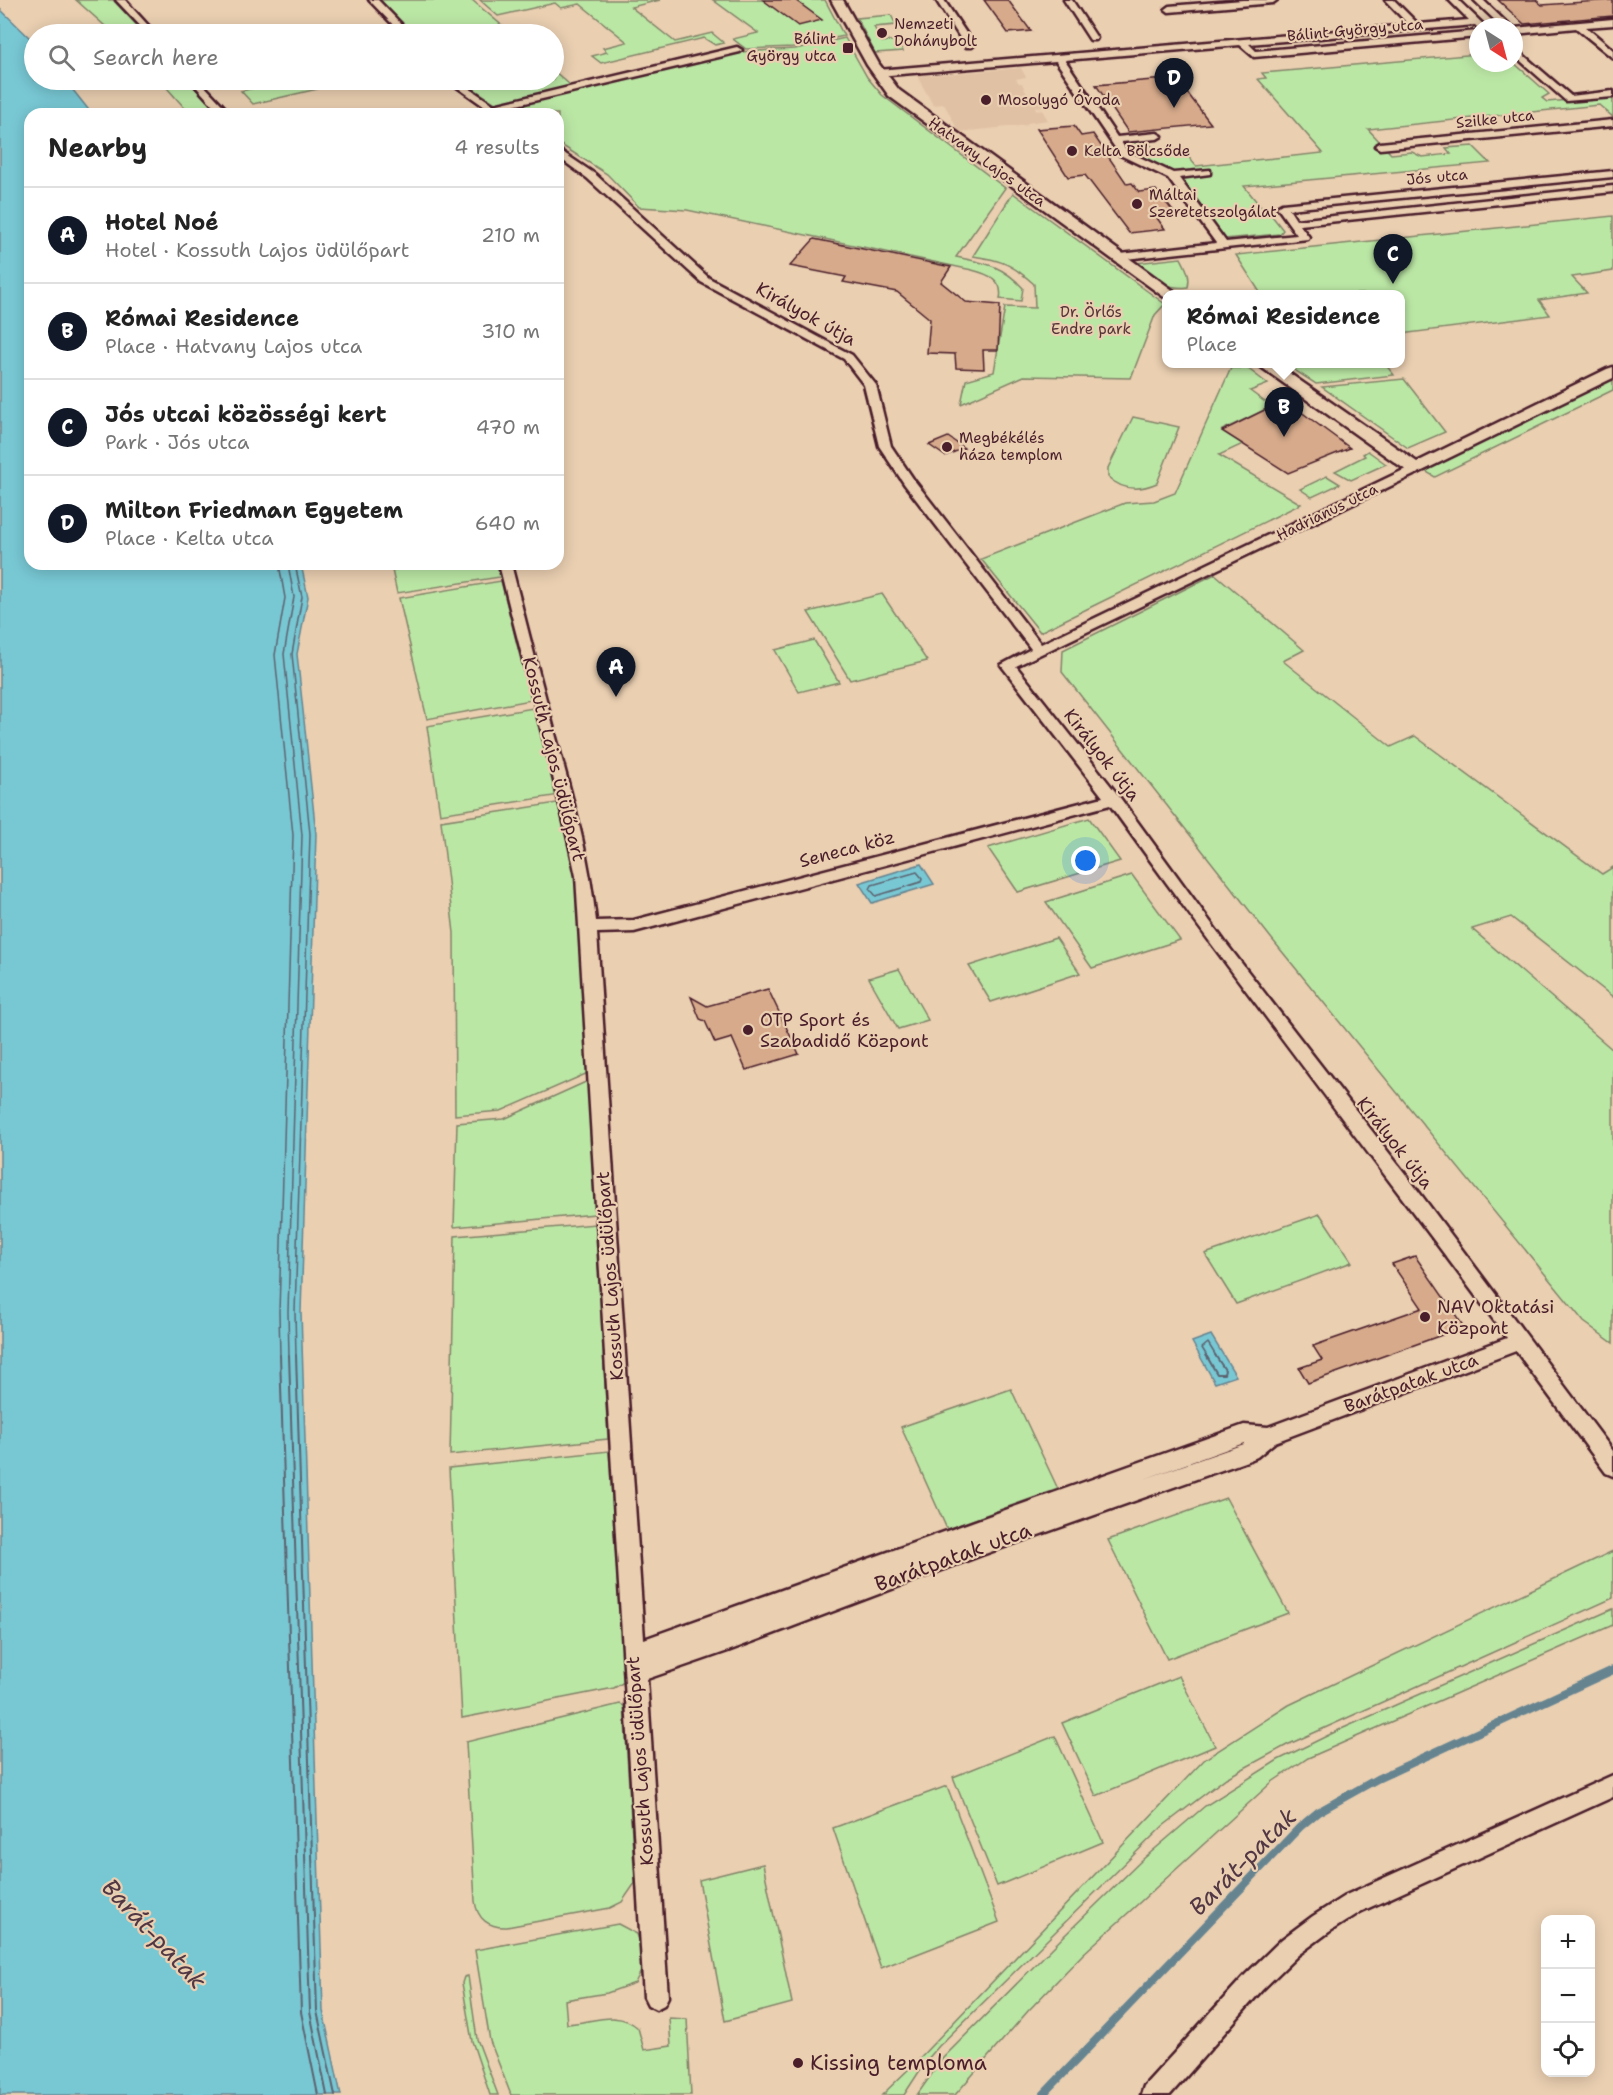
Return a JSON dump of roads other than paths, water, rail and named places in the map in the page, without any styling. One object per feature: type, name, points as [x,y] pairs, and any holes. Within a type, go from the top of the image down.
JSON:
[{"type":"street","points":[[120,0],[143,24]]},
{"type":"street","points":[[373,0],[397,24]]},
{"type":"street","name":"Hatvany Lajos utca","points":[[837,0],[878,73],[894,93],[1163,290]]},
{"type":"street","points":[[940,0],[969,45]]},
{"type":"street","points":[[1068,0],[1093,38]]},
{"type":"street","points":[[1169,9],[1273,0]]},
{"type":"street","points":[[1389,0],[1416,27]]},
{"type":"street","points":[[1453,0],[1472,18]]},
{"type":"street","points":[[1478,0],[1497,18]]},
{"type":"street","points":[[1523,30],[1613,22]]},
{"type":"street","name":"Bálint György utca","points":[[878,73],[1240,41],[1469,24]]},
{"type":"street","points":[[1578,25],[1613,55]]},
{"type":"street","points":[[1523,39],[1557,36],[1549,28]]},
{"type":"street","name":"Bálint György utca","points":[[1240,41],[1254,54],[1469,35]]},
{"type":"street","points":[[509,108],[737,50]]},
{"type":"street","points":[[1059,58],[1123,153],[1172,176],[1223,245]]},
{"type":"street","points":[[1523,58],[1569,99],[1613,94]]},
{"type":"street","points":[[203,90],[220,108]]},
{"type":"street","points":[[467,90],[493,108]]},
{"type":"street","name":"Szilke utca","points":[[1380,146],[1613,123]]},
{"type":"street","points":[[1115,140],[1157,136]]},
{"type":"street","name":"Királyok útja","points":[[564,156],[591,176],[705,280],[848,357],[870,385],[885,446],[909,482],[1039,650],[1008,665],[1113,799],[1219,946],[1404,1185],[1613,1467]]},
{"type":"street","points":[[1172,176],[1206,172]]},
{"type":"street","name":"Jós utca","points":[[1116,257],[1304,237],[1282,207],[1613,174]]},
{"type":"street","name":"Jós utca","points":[[1293,223],[1613,189]]},
{"type":"street","points":[[1273,368],[1416,469]]},
{"type":"street","name":"Hadrianus utca","points":[[1039,650],[1613,372]]},
{"type":"street","name":"Kossuth Lajos üdülőpart","points":[[506,570],[541,708],[567,797],[584,876],[656,1997]]},
{"type":"street","name":"Seneca köz","points":[[589,927],[634,926],[1113,799]]},
{"type":"street","name":"Barátpatak utca","points":[[634,1663],[1244,1434],[1268,1436],[1519,1342]]},
{"type":"street","points":[[1153,2095],[1262,1975],[1289,1948],[1315,1927],[1363,1899],[1613,1786]]},
{"type":"water","points":[[0,9],[24,32],[24,90],[73,90],[87,108],[24,108],[24,570],[302,570],[308,597],[297,654],[316,834],[301,1312],[323,2011],[341,2095],[0,2095]]},
{"type":"water","points":[[921,864],[934,884],[872,903],[859,883]]},
{"type":"water","points":[[1211,1335],[1236,1376],[1215,1383],[1192,1342]]},
{"type":"waterway","name":"Barát-patak","points":[[1043,2095],[1300,1827],[1318,1812],[1377,1779],[1613,1670]]},
{"type":"place","name":"Nemzeti Dohánybolt","points":[[882,33]]},
{"type":"place","name":"Bálint György utca","points":[[848,48]]},
{"type":"place","name":"Mosolygó Óvoda","points":[[986,100]]},
{"type":"place","name":"Milton Friedman Egyetem","points":[[1174,108]]},
{"type":"place","name":"Kelta Bölcsőde","points":[[1072,151]]},
{"type":"place","name":"Máltai Szeretetszolgálat","points":[[1137,204]]},
{"type":"place","name":"Jós utcai közösségi kert","points":[[1393,284]]},
{"type":"place","name":"Római Residence","points":[[1284,437]]},
{"type":"place","name":"Megbékélés háza templom","points":[[947,447]]},
{"type":"place","name":"Hotel Noé","points":[[616,697]]},
{"type":"place","name":"OTP Sport és Szabadidő Központ","points":[[748,1030]]},
{"type":"place","name":"NAV Oktatási Központ","points":[[1425,1317]]},
{"type":"place","name":"Kissing temploma","points":[[798,2063]]},
{"type":"park label","name":"Dr. Örlős Endre park","points":[[1091,320]]}]
